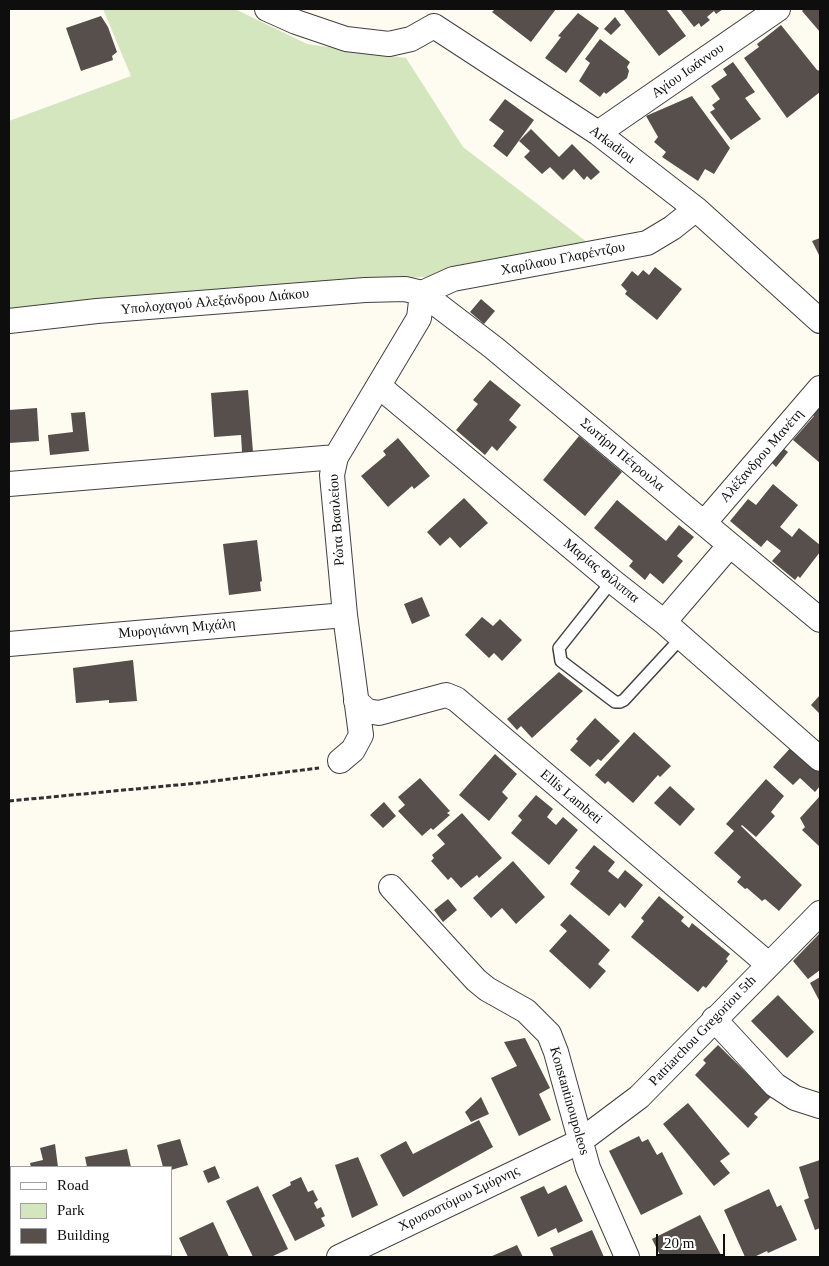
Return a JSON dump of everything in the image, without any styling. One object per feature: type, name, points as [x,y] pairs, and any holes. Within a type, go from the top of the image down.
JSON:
[{"type":"street","points":[[267,9],[296,22],[346,39],[389,44],[411,39],[433,17]]},
{"type":"street","name":"Αγίου Ιωάννου","points":[[598,133],[778,9]]},
{"type":"street","name":"Arkadiou","points":[[433,17],[598,133],[696,209],[820,322]]},
{"type":"street","name":"Χαρίλαου Γλαρέντζου","points":[[422,293],[453,279],[647,243],[672,228],[696,209]]},
{"type":"street","name":"Υπολοχαγού Αλεξάνδρου Διάκου","points":[[9,321],[97,311],[365,290],[405,289],[422,293]]},
{"type":"street","name":"Ρώτα Βασιλείου","points":[[340,761],[353,750],[361,735],[345,615],[332,475],[336,457],[419,318],[422,293]]},
{"type":"street","name":"Σωτήρη Πέτρουλα","points":[[422,293],[494,348],[820,620]]},
{"type":"street","name":"Μαρίας Φίλιππα","points":[[380,386],[612,581],[682,637],[820,759]]},
{"type":"street","name":"Αλέξανδρου Μανέτη","points":[[704,523],[820,388]]},
{"type":"street","points":[[9,484],[336,457]]},
{"type":"street","points":[[664,622],[730,545]]},
{"type":"street","name":"Μυρογιάννη Μιχάλη","points":[[9,644],[345,615]]},
{"type":"street","name":"Ellis Lambeti","points":[[356,701],[367,711],[379,713],[446,695],[456,698],[768,964]]},
{"type":"street","name":"Konstantinoupoleos","points":[[391,887],[476,980],[487,989],[526,1011],[549,1034],[556,1052],[579,1142],[627,1257]]},
{"type":"street","name":"Patriarchou Gregoriou 5th","points":[[579,1142],[639,1097],[820,913]]},
{"type":"street","points":[[714,1019],[775,1085],[795,1098],[820,1106]]},
{"type":"street","name":"Χρυσοστόμου Σμύρνης","points":[[339,1257],[579,1142]]},
{"type":"lane","points":[[612,581],[560,648],[561,661],[615,702],[620,702],[682,637]]},
{"type":"path","points":[[9,801],[198,783],[332,766],[340,761]]},
{"type":"green space","points":[[103,9],[235,9],[307,44],[406,58],[463,147],[596,249],[448,275],[9,310],[9,121],[131,76]]},
{"type":"building","points":[[495,9],[556,9],[531,42],[492,12]]},
{"type":"building","points":[[623,9],[666,9],[686,36],[659,56]]},
{"type":"building","points":[[680,9],[723,9],[716,14],[714,11],[707,17],[710,20],[701,27],[699,23],[694,27]]},
{"type":"building","points":[[804,9],[820,9],[820,32],[802,11]]},
{"type":"building","points":[[578,13],[599,28],[566,73],[545,58],[561,37],[558,36]]},
{"type":"building","points":[[101,16],[108,27],[117,52],[112,56],[113,60],[81,71],[66,28]]},
{"type":"building","points":[[615,17],[621,25],[611,35],[604,29]]},
{"type":"building","points":[[781,25],[817,70],[820,71],[820,92],[787,118],[744,58],[759,47],[757,44]]},
{"type":"building","points":[[600,39],[630,62],[627,67],[629,71],[627,78],[606,94],[604,92],[600,97],[579,81],[590,63],[585,59]]},
{"type":"building","points":[[733,62],[755,92],[745,98],[761,119],[731,140],[710,112],[715,109],[712,105],[720,99],[711,86],[727,75],[723,69]]},
{"type":"building","points":[[692,96],[730,148],[714,174],[705,169],[698,181],[662,157],[666,152],[654,142],[658,137],[646,116]]},
{"type":"building","points":[[505,99],[534,120],[507,157],[493,146],[504,131],[489,120]]},
{"type":"building","points":[[531,129],[559,157],[572,144],[600,172],[591,180],[587,176],[584,180],[574,169],[563,180],[550,167],[542,174],[524,157],[530,151],[519,141]]},
{"type":"building","points":[[820,238],[820,257],[812,241]]},
{"type":"building","points":[[655,267],[682,289],[657,320],[625,294],[627,291],[621,285],[632,271],[638,276],[643,270],[649,275]]},
{"type":"building","points":[[481,299],[495,311],[484,324],[470,312]]},
{"type":"building","points":[[490,380],[521,405],[509,420],[517,427],[497,451],[492,446],[485,455],[456,430],[478,404],[473,400]]},
{"type":"building","points":[[248,390],[253,452],[242,452],[241,435],[214,437],[211,393]]},
{"type":"building","points":[[820,402],[820,463],[793,440],[814,416],[811,413]]},
{"type":"building","points":[[37,408],[39,441],[9,443],[9,410]]},
{"type":"building","points":[[85,412],[89,451],[50,455],[48,435],[73,432],[71,413]]},
{"type":"building","points":[[579,436],[622,472],[585,516],[543,480]]},
{"type":"building","points":[[398,438],[430,476],[414,489],[412,486],[388,507],[361,476],[386,455],[383,451]]},
{"type":"building","points":[[779,445],[788,452],[776,467],[768,459]]},
{"type":"building","points":[[773,484],[798,505],[780,527],[792,537],[799,528],[820,545],[820,552],[800,578],[798,576],[795,580],[772,561],[781,551],[767,540],[761,547],[730,521],[748,499],[756,505]]},
{"type":"building","points":[[464,498],[488,523],[460,548],[450,537],[440,546],[427,532]]},
{"type":"building","points":[[617,500],[666,541],[679,525],[694,537],[677,556],[683,561],[663,584],[650,573],[645,580],[629,566],[633,561],[594,528]]},
{"type":"building","points":[[257,540],[262,581],[260,582],[261,591],[229,595],[223,544]]},
{"type":"building","points":[[422,597],[430,616],[412,624],[404,604]]},
{"type":"building","points":[[482,617],[493,626],[500,619],[522,640],[502,661],[494,653],[489,658],[465,635]]},
{"type":"building","points":[[133,660],[137,701],[109,703],[109,700],[76,703],[73,668]]},
{"type":"building","points":[[559,672],[583,691],[532,738],[521,726],[517,730],[507,719]]},
{"type":"building","points":[[820,695],[820,714],[811,705]]},
{"type":"building","points":[[595,718],[620,741],[601,761],[598,759],[590,767],[570,750],[578,741],[576,739]]},
{"type":"building","points":[[634,732],[671,766],[660,777],[658,775],[633,803],[608,781],[605,784],[595,775]]},
{"type":"building","points":[[794,744],[820,767],[820,786],[815,792],[800,778],[793,785],[773,767]]},
{"type":"building","points":[[495,754],[517,774],[502,792],[508,798],[489,821],[459,795]]},
{"type":"building","points":[[420,778],[450,811],[447,813],[450,815],[433,830],[431,828],[422,836],[398,811],[405,805],[398,797]]},
{"type":"building","points":[[766,779],[784,796],[771,812],[775,816],[756,837],[741,826],[802,885],[779,911],[765,899],[762,901],[737,882],[741,877],[714,853],[734,831],[726,824]]},
{"type":"building","points":[[670,786],[695,809],[680,826],[654,803]]},
{"type":"building","points":[[536,795],[553,809],[547,817],[556,825],[563,817],[578,830],[549,865],[511,833],[522,820],[518,816]]},
{"type":"building","points":[[820,796],[820,847],[802,830],[805,827],[800,818]]},
{"type":"building","points":[[384,802],[396,816],[383,828],[370,815]]},
{"type":"building","points":[[462,813],[502,858],[479,878],[477,875],[461,888],[451,877],[448,880],[431,861],[434,858],[432,855],[445,844],[437,835]]},
{"type":"building","points":[[594,845],[615,862],[608,871],[618,879],[625,870],[643,885],[625,908],[620,903],[609,916],[570,884],[580,871],[575,868]]},
{"type":"building","points":[[513,861],[545,897],[516,924],[502,908],[491,918],[473,898]]},
{"type":"building","points":[[659,896],[684,917],[681,921],[689,928],[692,923],[730,954],[726,959],[728,961],[706,988],[703,986],[698,992],[631,937],[644,921],[641,918]]},
{"type":"building","points":[[448,899],[457,910],[443,922],[434,910]]},
{"type":"building","points":[[570,914],[610,950],[598,964],[606,971],[590,989],[549,951],[567,931],[560,925]]},
{"type":"building","points":[[820,933],[820,970],[808,979],[793,961]]},
{"type":"building","points":[[820,977],[820,1002],[810,983]]},
{"type":"building","points":[[778,995],[814,1032],[787,1058],[751,1021]]},
{"type":"building","points":[[525,1038],[550,1088],[539,1094],[551,1120],[519,1136],[491,1078],[517,1066],[504,1042]]},
{"type":"building","points":[[718,1045],[771,1097],[754,1114],[758,1117],[748,1128],[695,1075],[706,1063],[703,1060]]},
{"type":"building","points":[[481,1097],[489,1114],[471,1122],[465,1112]]},
{"type":"building","points":[[688,1103],[730,1154],[720,1161],[730,1173],[714,1186],[663,1124]]},
{"type":"building","points":[[479,1120],[493,1147],[403,1197],[380,1155],[406,1141],[413,1154]]},
{"type":"building","points":[[639,1136],[642,1142],[648,1139],[657,1155],[662,1152],[683,1194],[641,1215],[609,1151]]},
{"type":"building","points":[[180,1139],[188,1165],[172,1170],[172,1166],[163,1166],[157,1145]]},
{"type":"building","points":[[55,1144],[58,1166],[31,1166],[30,1163],[43,1160],[40,1148]]},
{"type":"building","points":[[127,1149],[131,1166],[87,1166],[85,1157]]},
{"type":"building","points":[[358,1157],[378,1205],[352,1218],[335,1165]]},
{"type":"building","points":[[820,1160],[820,1228],[815,1230],[804,1200],[809,1198],[799,1167]]},
{"type":"building","points":[[215,1166],[220,1178],[208,1183],[203,1171]]},
{"type":"building","points":[[301,1177],[308,1192],[313,1190],[318,1200],[314,1203],[317,1209],[321,1207],[325,1216],[321,1218],[325,1226],[295,1241],[272,1195],[291,1185],[290,1182]]},
{"type":"building","points":[[566,1185],[583,1221],[558,1233],[556,1228],[538,1237],[520,1197],[544,1186],[548,1194]]},
{"type":"building","points":[[258,1186],[288,1249],[271,1257],[253,1257],[226,1201]]},
{"type":"building","points":[[769,1189],[777,1207],[781,1205],[797,1240],[768,1253],[767,1251],[754,1257],[745,1257],[724,1210]]},
{"type":"building","points":[[700,1215],[722,1257],[661,1257],[652,1239]]},
{"type":"building","points":[[213,1222],[229,1257],[188,1257],[179,1238]]},
{"type":"building","points":[[592,1230],[604,1257],[554,1257],[550,1248]]},
{"type":"building","points":[[517,1245],[523,1257],[490,1257]]}]
